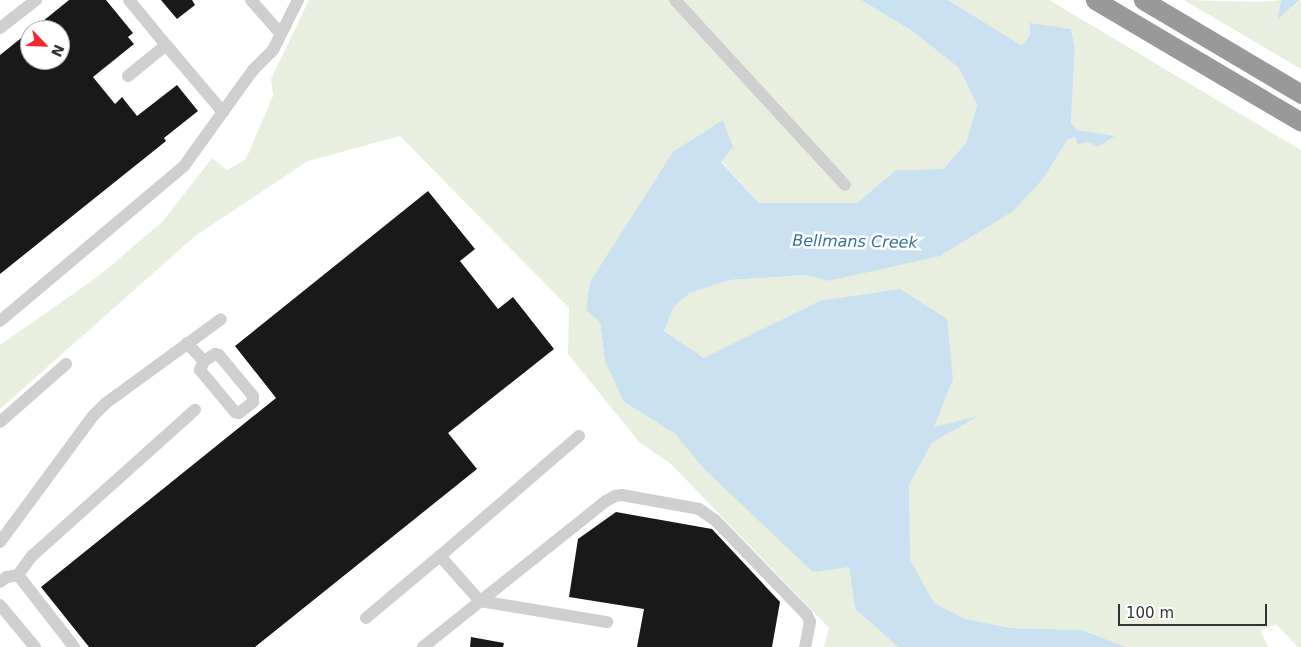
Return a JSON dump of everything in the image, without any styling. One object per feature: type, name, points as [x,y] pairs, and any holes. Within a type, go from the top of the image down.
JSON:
[{"type":"highway","points":[[1095,0],[1301,122]]},
{"type":"highway","points":[[1143,0],[1301,94]]},
{"type":"lane","points":[[0,28],[36,0]]},
{"type":"lane","points":[[130,0],[223,112]]},
{"type":"lane","points":[[251,0],[281,34]]},
{"type":"lane","points":[[0,322],[184,166],[253,70],[273,50],[298,0]]},
{"type":"lane","points":[[675,0],[845,185]]},
{"type":"lane","points":[[128,76],[166,45]]},
{"type":"lane","points":[[0,542],[92,416],[106,403],[221,320]]},
{"type":"lane","points":[[187,343],[204,361]]},
{"type":"lane","points":[[215,354],[219,356],[253,396],[253,402],[239,413],[234,412],[200,370],[204,361],[215,354]]},
{"type":"lane","points":[[0,422],[66,364]]},
{"type":"lane","points":[[0,582],[7,577],[18,575],[32,556],[195,410]]},
{"type":"lane","points":[[366,618],[579,436]]},
{"type":"lane","points":[[423,647],[606,501],[615,496],[622,495],[699,510],[711,516],[807,615],[810,622],[805,647]]},
{"type":"lane","points":[[440,556],[480,601],[607,622]]},
{"type":"lane","points":[[18,575],[74,647]]},
{"type":"lane","points":[[0,605],[35,647]]},
{"type":"green space","points":[[309,0],[861,0],[912,31],[959,68],[977,105],[966,143],[943,169],[896,170],[857,203],[759,203],[721,161],[723,121],[600,322],[605,362],[624,402],[675,434],[703,468],[849,567],[855,609],[898,647],[824,647],[829,628],[671,464],[639,442],[568,354],[569,308],[400,136],[308,161],[195,236],[0,409],[0,345],[100,275],[163,221],[212,158],[227,170],[246,159],[273,96],[271,79]]},
{"type":"green space","points":[[948,0],[1049,0],[1301,150],[1301,647],[1298,647],[1276,624],[1261,631],[1268,647],[1126,647],[1082,630],[1011,628],[966,619],[934,603],[909,560],[909,485],[932,443],[976,417],[934,427],[953,380],[819,301],[704,358],[664,331],[674,307],[690,293],[730,280],[806,275],[828,281],[882,268],[1043,179],[1068,139],[1075,137],[1089,142],[1115,137],[1078,130],[1071,123],[1075,47],[1071,29],[1029,24],[1030,35],[1022,47]]},
{"type":"green space","points":[[1184,0],[1258,2],[1281,0],[1277,20],[1301,0],[1301,69]]},
{"type":"water","name":"Bellmans Creek","points":[[861,0],[948,0],[1022,46],[1030,35],[1029,23],[1071,29],[1075,47],[1071,123],[1078,130],[1115,136],[1098,147],[1089,142],[1078,144],[1075,137],[1068,139],[1043,179],[1012,212],[940,256],[828,281],[806,275],[730,280],[690,293],[674,307],[664,331],[704,358],[819,301],[900,289],[947,319],[953,380],[934,427],[978,416],[932,443],[909,485],[910,560],[934,603],[966,619],[1011,628],[1082,630],[1126,647],[898,647],[855,609],[849,567],[813,572],[703,468],[675,434],[624,402],[605,362],[600,322],[586,310],[590,282],[673,152],[723,120],[733,147],[721,162],[759,203],[857,203],[896,170],[943,169],[966,143],[977,105],[959,68],[912,31]]},
{"type":"water","points":[[1281,0],[1300,0],[1277,20]]},
{"type":"building","points":[[69,0],[106,0],[133,33],[128,37],[134,44],[93,77],[115,104],[122,97],[137,116],[177,85],[198,111],[164,138],[166,141],[0,274],[0,55],[20,39],[20,70],[70,70],[70,20],[44,20]]},
{"type":"building","points":[[161,0],[192,0],[195,5],[177,19]]},
{"type":"building","points":[[428,191],[475,249],[460,261],[498,309],[513,297],[554,349],[448,433],[477,469],[255,647],[89,647],[41,587],[276,398],[235,346]]},
{"type":"building","points":[[616,512],[712,529],[780,602],[772,647],[637,647],[644,609],[569,597],[578,539]]},
{"type":"building","points":[[471,637],[504,643],[503,647],[470,647]]}]
